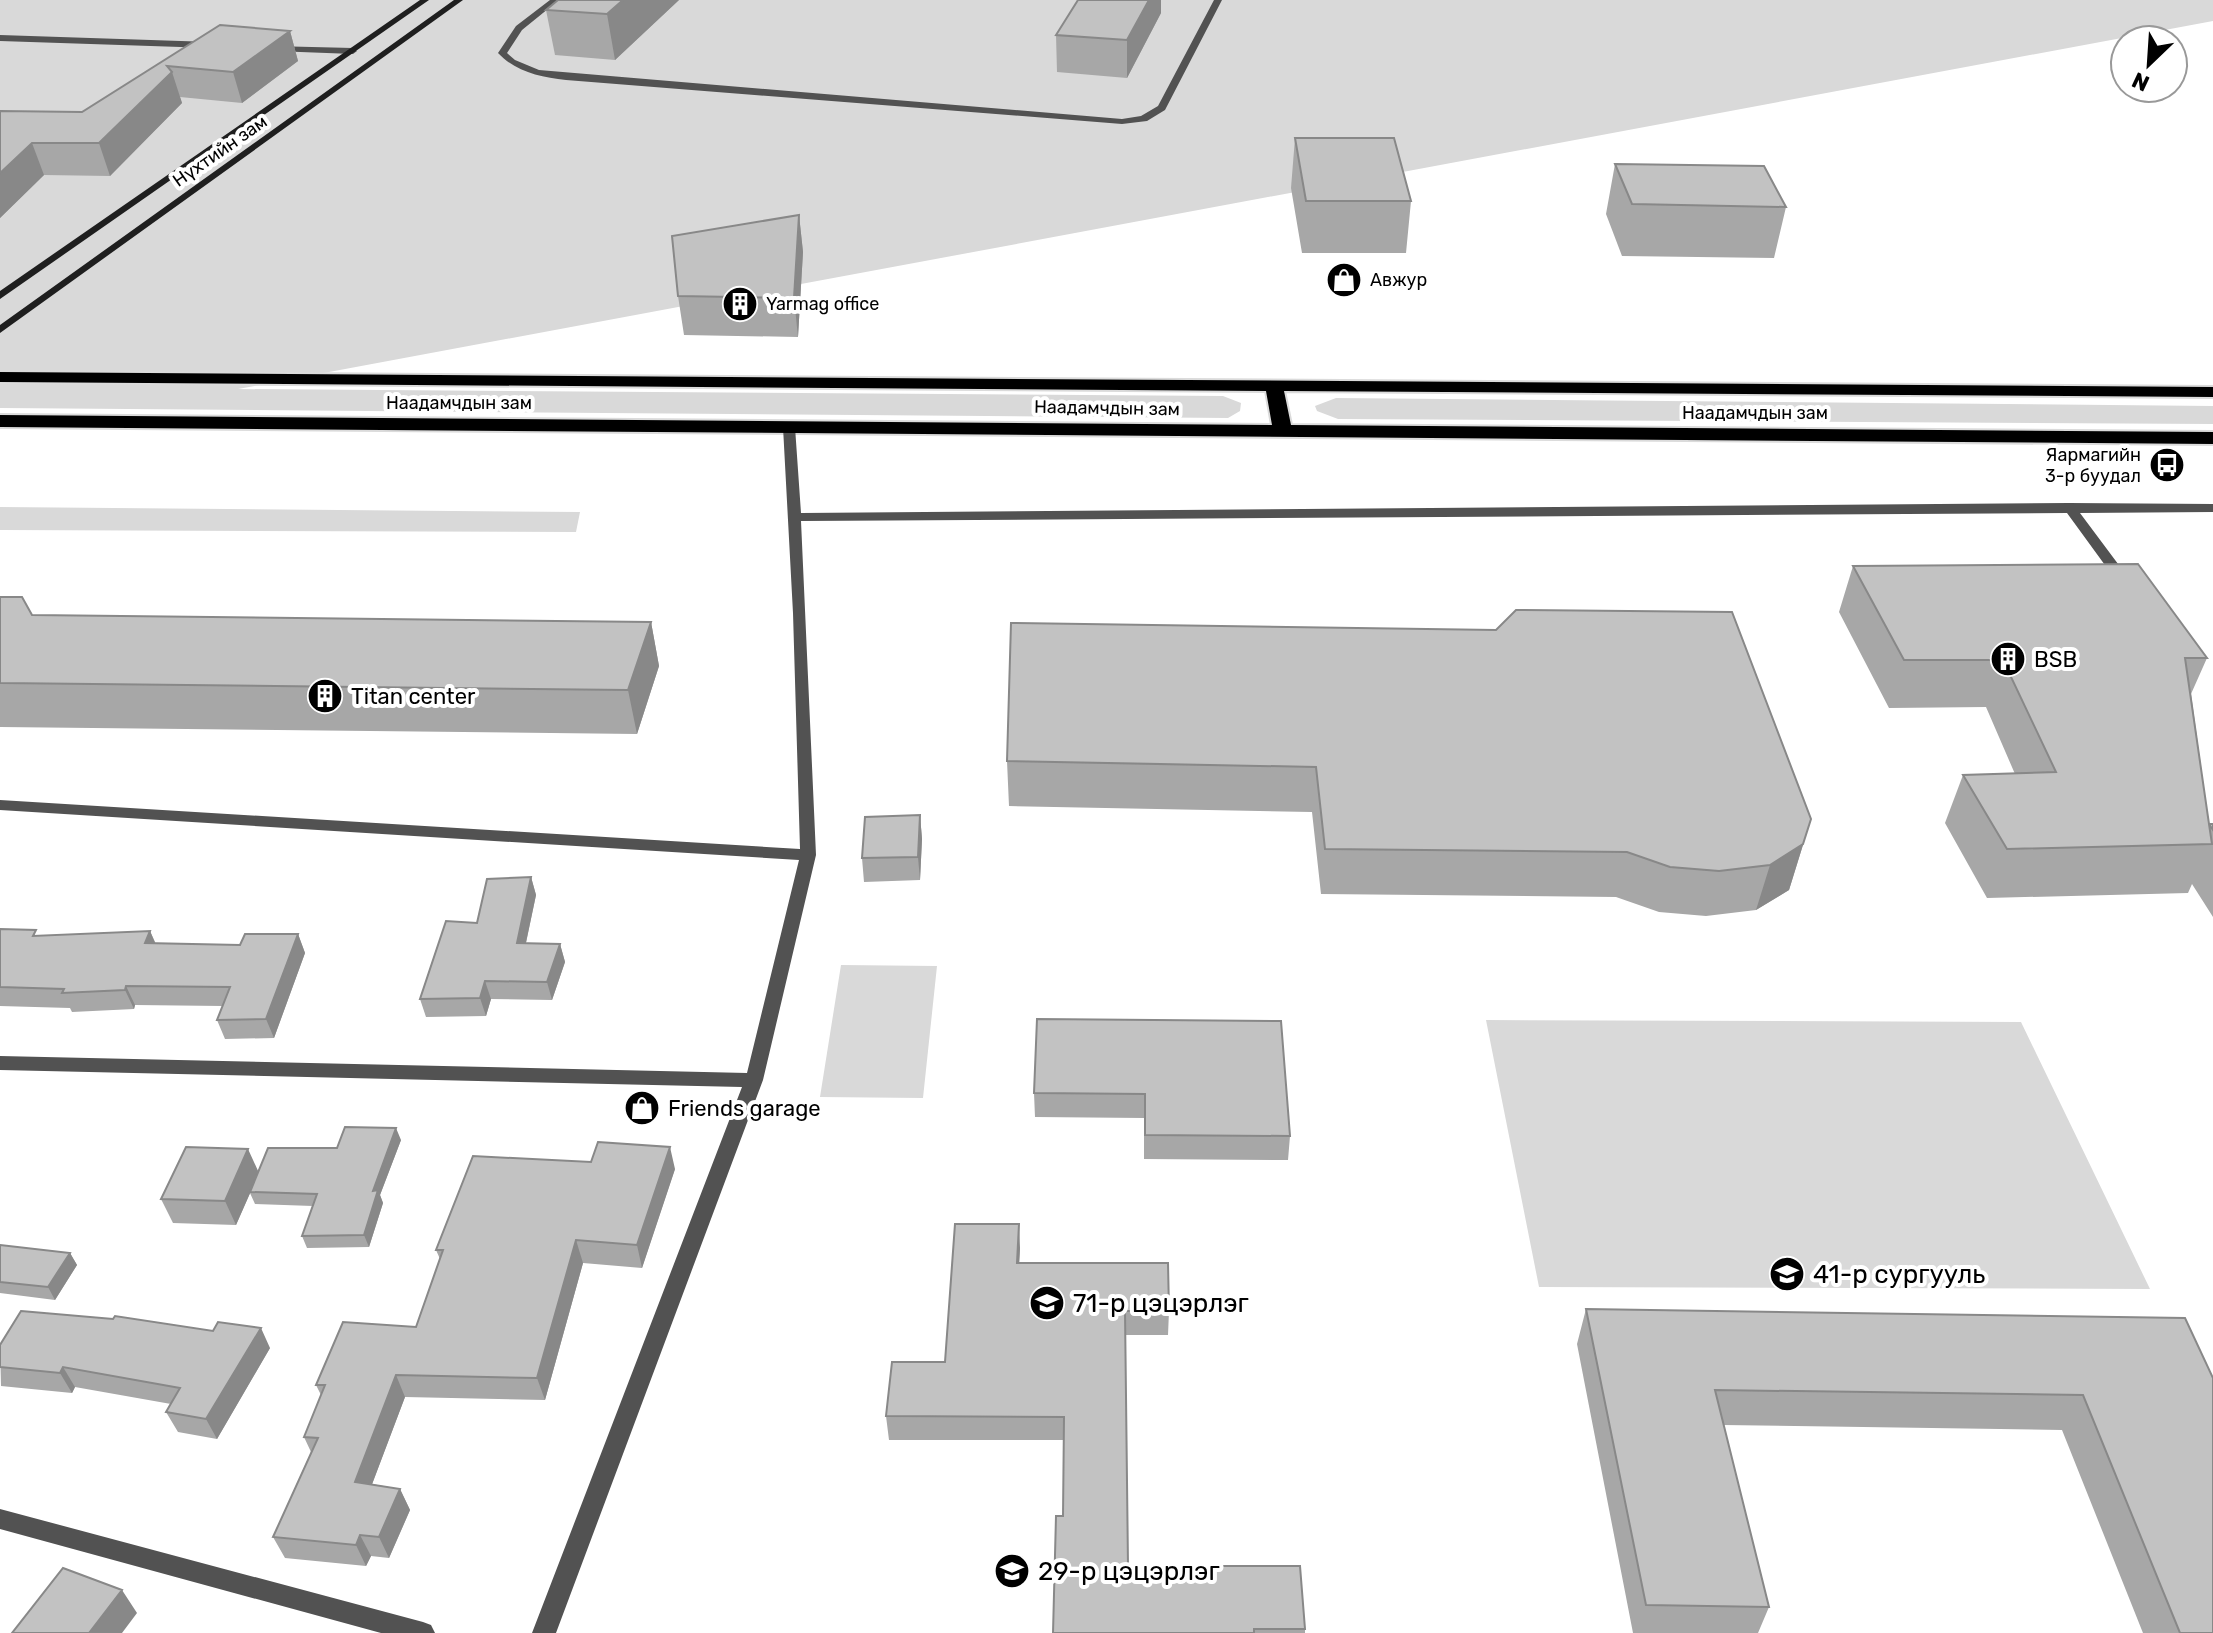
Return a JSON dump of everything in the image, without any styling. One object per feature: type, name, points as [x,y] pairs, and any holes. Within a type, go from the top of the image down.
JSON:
[{"type":"highway","name":"Наадамчдын зам","points":[[0,377],[2213,392]]},
{"type":"highway","points":[[1274,385],[1283,432]]},
{"type":"highway","name":"Наадамчдын зам","points":[[0,421],[2213,438]]},
{"type":"main road","name":"Нүхтийн зам","points":[[0,296],[425,0]]},
{"type":"main road","name":"Нүхтийн зам","points":[[0,330],[459,0]]},
{"type":"street","points":[[555,0],[519,28],[502,53],[508,60],[530,72],[607,80],[1075,119],[1138,120],[1150,119],[1162,108],[1218,0]]},
{"type":"street","points":[[0,38],[228,46]]},
{"type":"street","points":[[259,47],[353,51]]},
{"type":"street","points":[[544,1633],[754,1080],[808,855],[789,427]]},
{"type":"street","points":[[2069,507],[2124,581]]},
{"type":"street","points":[[794,517],[2213,508]]},
{"type":"street","points":[[0,805],[808,855]]},
{"type":"street","points":[[0,1063],[754,1080]]},
{"type":"street","points":[[0,1519],[423,1633]]},
{"type":"shaded area","points":[[0,0],[2213,0],[2213,21],[2189,25],[2109,24],[2109,40],[238,389],[1223,396],[1241,403],[1240,411],[1228,418],[0,408]]},
{"type":"shaded area","points":[[1336,398],[2213,406],[2213,424],[1338,419],[1317,411],[1315,406]]},
{"type":"shaded area","points":[[0,507],[580,512],[576,532],[0,530]]},
{"type":"shaded area","points":[[841,965],[937,966],[923,1098],[820,1097]]},
{"type":"shaded area","points":[[1486,1020],[2021,1022],[2150,1289],[1539,1287]]},
{"type":"building","points":[[558,0],[623,0],[607,14],[546,10]]},
{"type":"building","points":[[1078,0],[1149,0],[1127,40],[1056,35]]},
{"type":"building","points":[[220,25],[290,31],[233,72],[167,66],[172,72],[99,143],[32,143],[0,173],[0,111],[82,112]]},
{"type":"building","points":[[1295,138],[1394,138],[1411,201],[1306,201]]},
{"type":"building","points":[[1615,164],[1764,166],[1786,207],[1632,204]]},
{"type":"building","points":[[799,215],[794,298],[678,296],[672,236]]},
{"type":"building","points":[[2138,564],[2207,658],[2185,658],[2212,844],[2007,849],[1963,775],[2056,772],[2003,660],[1904,660],[1853,566]]},
{"type":"building","points":[[0,597],[22,597],[32,615],[651,622],[628,690],[0,683]]},
{"type":"building","points":[[1516,610],[1732,612],[1811,819],[1803,844],[1770,865],[1719,871],[1670,867],[1627,852],[1325,849],[1316,767],[1007,761],[1011,623],[1496,630]]},
{"type":"building","points":[[920,815],[918,857],[862,858],[865,817]]},
{"type":"building","points":[[531,877],[517,943],[560,944],[547,982],[485,981],[480,998],[420,999],[446,921],[477,923],[487,879]]},
{"type":"building","points":[[0,929],[36,930],[33,936],[150,931],[145,943],[240,945],[245,934],[298,934],[266,1019],[217,1020],[230,987],[126,986],[125,990],[62,993],[64,989],[0,987]]},
{"type":"building","points":[[1037,1019],[1281,1021],[1290,1136],[1145,1135],[1145,1094],[1034,1093]]},
{"type":"building","points":[[345,1127],[396,1128],[373,1191],[378,1190],[364,1235],[302,1236],[317,1194],[250,1192],[268,1148],[337,1148]]},
{"type":"building","points":[[598,1142],[670,1147],[637,1245],[576,1240],[537,1378],[396,1375],[355,1482],[400,1489],[379,1537],[360,1535],[356,1545],[273,1537],[318,1438],[304,1437],[325,1385],[316,1385],[343,1322],[416,1327],[443,1250],[436,1250],[473,1156],[591,1162]]},
{"type":"building","points":[[186,1147],[248,1149],[225,1201],[161,1199]]},
{"type":"building","points":[[955,1224],[1019,1224],[1017,1263],[1168,1263],[1169,1311],[1125,1311],[1128,1566],[1300,1566],[1305,1629],[1254,1629],[1254,1633],[1053,1633],[1056,1516],[1063,1516],[1064,1417],[886,1416],[892,1362],[945,1362]]},
{"type":"building","points":[[0,1245],[70,1253],[48,1287],[0,1282]]},
{"type":"building","points":[[1586,1309],[2185,1318],[2213,1378],[2213,1633],[2180,1633],[2083,1395],[1715,1390],[1769,1607],[1646,1605]]},
{"type":"building","points":[[21,1311],[113,1319],[115,1316],[213,1331],[218,1322],[261,1328],[206,1419],[166,1412],[180,1388],[63,1367],[60,1373],[0,1367],[0,1345]]},
{"type":"building","points":[[63,1568],[122,1590],[89,1633],[12,1633]]},
{"type":"place","name":"Авжур","points":[[1344,280]]},
{"type":"place","name":"Yarmag office","points":[[740,304]]},
{"type":"place","name":"Яармагийн 3-р буудал","points":[[2167,465]]},
{"type":"place","name":"BSB","points":[[2008,659]]},
{"type":"place","name":"Titan center","points":[[325,696]]},
{"type":"place","name":"Friends garage","points":[[642,1108]]},
{"type":"place","name":"41-р сургууль","points":[[1787,1274]]},
{"type":"place","name":"71-р цэцэрлэг","points":[[1047,1303]]},
{"type":"place","name":"29-р цэцэрлэг","points":[[1012,1571]]}]
